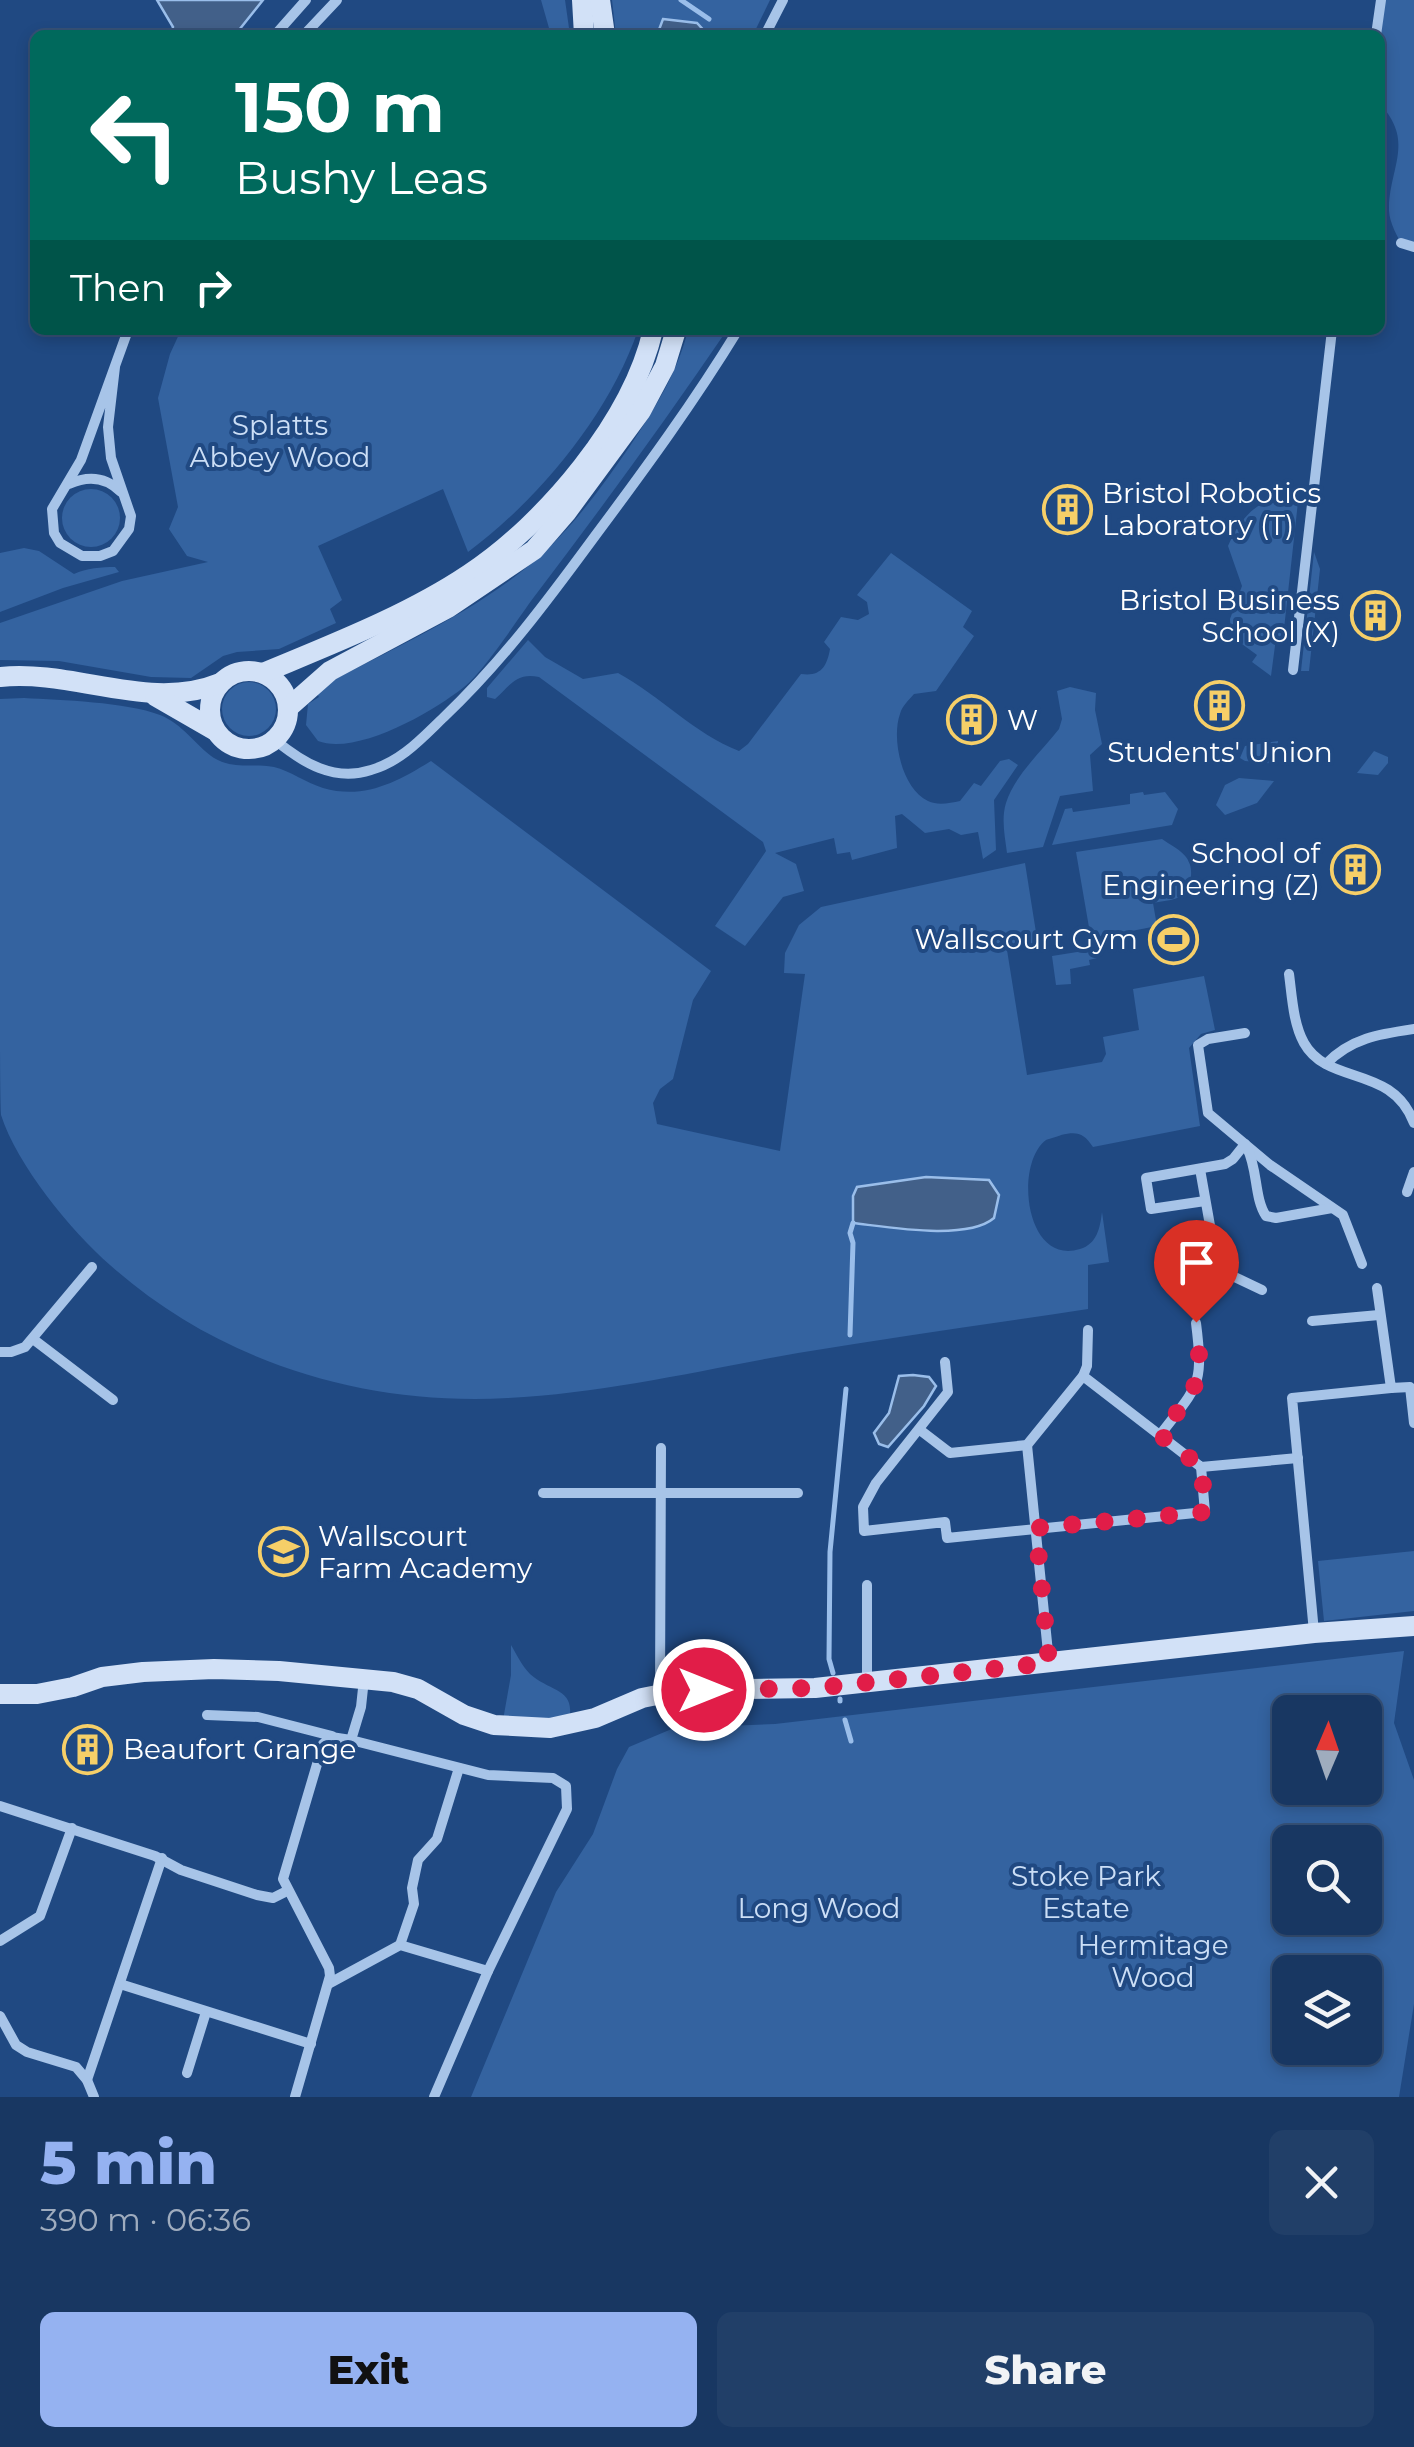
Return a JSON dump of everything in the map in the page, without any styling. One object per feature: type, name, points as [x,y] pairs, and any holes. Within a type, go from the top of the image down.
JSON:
[{"type":"street","points":[[279,30],[306,0]]},
{"type":"street","points":[[309,30],[337,0]]},
{"type":"street","points":[[582,0],[584,30]]},
{"type":"street","points":[[600,0],[604,30]]},
{"type":"street","points":[[768,30],[783,0]]},
{"type":"street","points":[[1377,30],[1381,0]]},
{"type":"street","points":[[1401,243],[1414,247]]},
{"type":"street","points":[[115,367],[108,427],[111,458],[131,516],[123,542],[113,551],[82,556],[60,543],[51,521],[56,498],[81,460],[126,335]]},
{"type":"street","points":[[0,677],[57,677],[150,694],[191,693],[240,672],[263,674],[422,600],[469,574],[544,510],[594,449],[631,393],[652,335]]},
{"type":"street","points":[[288,708],[330,671],[448,608],[534,550],[642,411],[666,366],[675,335]]},
{"type":"street","points":[[275,740],[309,764],[331,773],[368,772],[410,750],[516,642],[685,413],[735,335]]},
{"type":"street","points":[[1292,670],[1331,335]]},
{"type":"street","points":[[68,485],[79,480],[103,480],[122,493]]},
{"type":"street","points":[[150,694],[242,750],[265,746],[275,740],[287,720],[288,708],[281,687],[263,674]]},
{"type":"street","points":[[214,730],[209,706],[220,683]]},
{"type":"street","points":[[1289,974],[1302,1040],[1326,1064],[1385,1087],[1403,1104],[1414,1123]]},
{"type":"street","points":[[1326,1064],[1356,1041],[1414,1029]]},
{"type":"street","points":[[1246,1032],[1208,1038],[1197,1049],[1208,1112],[1270,1165],[1345,1218],[1362,1264]]},
{"type":"street","points":[[1205,1200],[1151,1210],[1146,1178],[1229,1162],[1245,1144]]},
{"type":"street","points":[[1245,1144],[1254,1165],[1261,1210],[1266,1216],[1276,1218],[1332,1208]]},
{"type":"street","points":[[1200,1169],[1219,1268],[1262,1290]]},
{"type":"street","points":[[1407,1192],[1414,1172]]},
{"type":"street","points":[[0,1352],[25,1348],[92,1267]]},
{"type":"street","points":[[1377,1288],[1391,1388]]},
{"type":"street","points":[[1312,1321],[1379,1315]]},
{"type":"street","points":[[1160,1435],[1196,1388],[1202,1368],[1196,1322]]},
{"type":"street","points":[[920,1430],[950,1453],[1026,1445],[1083,1376],[1088,1330]]},
{"type":"street","points":[[33,1338],[114,1400]]},
{"type":"street","points":[[945,1362],[948,1392],[876,1483],[863,1506],[864,1531],[945,1522],[947,1538],[1206,1512],[1201,1467]]},
{"type":"street","points":[[1083,1376],[1201,1467],[1298,1458]]},
{"type":"street","points":[[1314,1634],[1292,1398],[1410,1387],[1414,1423]]},
{"type":"street","points":[[1026,1445],[1049,1663]]},
{"type":"street","points":[[660,1693],[661,1448]]},
{"type":"street","points":[[543,1493],[798,1493]]},
{"type":"street","points":[[866,1585],[867,1683]]},
{"type":"street","points":[[0,1694],[37,1694],[102,1676],[214,1669],[364,1679],[418,1689],[464,1715],[519,1728],[576,1724],[660,1693],[771,1691],[867,1683],[1414,1626]]},
{"type":"street","points":[[351,1740],[364,1679]]},
{"type":"street","points":[[207,1715],[258,1717],[460,1768],[513,1778],[553,1778],[566,1786],[567,1809],[488,1971],[434,2097]]},
{"type":"street","points":[[295,2097],[330,1984],[330,1968],[283,1879],[324,1744],[326,1739],[338,1737]]},
{"type":"street","points":[[330,1984],[400,1946],[414,1904],[412,1888],[418,1860],[437,1839],[460,1768]]},
{"type":"street","points":[[0,1806],[162,1858],[181,1870],[256,1895],[273,1898],[286,1891]]},
{"type":"street","points":[[0,1941],[40,1916],[72,1828]]},
{"type":"street","points":[[88,2080],[162,1858]]},
{"type":"street","points":[[400,1946],[488,1971]]},
{"type":"street","points":[[120,1984],[310,2044]]},
{"type":"street","points":[[187,2073],[206,2012]]},
{"type":"street","points":[[0,2016],[6,2041],[76,2067],[88,2080],[94,2097]]},
{"type":"green space","points":[[541,0],[565,0],[569,30],[550,30]]},
{"type":"green space","points":[[612,0],[770,0],[755,30],[615,30]]},
{"type":"green space","points":[[1381,0],[1414,0],[1414,247],[1401,243],[1390,216],[1398,142],[1385,110],[1385,30],[1381,30]]},
{"type":"green space","name":"Splatts Abbey Wood","points":[[179,335],[636,335],[609,393],[569,453],[520,507],[468,552],[443,489],[318,546],[342,600],[330,609],[336,623],[279,649],[223,656],[191,678],[151,677],[59,661],[0,660],[0,623],[122,581],[208,562],[187,556],[169,529],[178,507],[158,398]]},
{"type":"green space","points":[[686,335],[724,335],[472,679],[433,708],[394,729],[352,742],[318,741],[306,725],[308,704],[319,697],[315,690],[482,600],[532,563],[597,492],[656,404]]},
{"type":"green space","points":[[91,489],[112,497],[120,518],[112,539],[91,547],[70,539],[62,518],[70,497]]},
{"type":"green space","points":[[1287,497],[1298,502],[1283,638],[1276,638],[1271,676],[1252,662],[1257,655],[1231,636],[1230,619],[1242,586],[1228,546],[1250,512],[1267,501]]},
{"type":"green space","points":[[24,548],[39,551],[74,574],[105,567],[115,567],[119,572],[0,612],[0,553]]},
{"type":"green space","points":[[1314,552],[1320,569],[1309,671],[1301,671]]},
{"type":"green space","points":[[891,553],[972,611],[963,627],[974,636],[936,691],[914,694],[902,708],[897,736],[905,775],[919,795],[940,804],[960,801],[974,783],[981,786],[1000,761],[1009,759],[1018,765],[994,800],[996,850],[983,859],[978,832],[961,835],[949,829],[925,833],[902,814],[895,816],[897,848],[852,860],[850,852],[837,854],[834,838],[775,853],[796,864],[804,891],[783,897],[745,946],[715,926],[766,851],[763,842],[539,677],[519,678],[495,699],[487,697],[487,688],[528,640],[545,657],[583,679],[618,673],[707,735],[739,751],[801,674],[814,674],[822,669],[830,649],[824,642],[841,617],[858,620],[869,614],[867,602],[857,595]]},
{"type":"green space","points":[[249,682],[268,690],[276,709],[268,728],[249,736],[230,728],[222,709],[230,690]]},
{"type":"green space","points":[[1070,687],[1096,693],[1102,744],[1090,755],[1093,791],[1060,796],[1043,847],[1007,853],[1006,803],[1022,774],[1059,729],[1062,719],[1057,691]]},
{"type":"green space","points":[[0,699],[93,702],[160,715],[221,762],[274,767],[338,791],[380,787],[431,761],[711,971],[693,1000],[673,1079],[660,1089],[653,1103],[657,1124],[780,1151],[805,974],[784,973],[785,953],[799,925],[821,907],[1025,863],[1038,945],[1007,950],[1027,1075],[1102,1062],[1106,1054],[1103,1037],[1139,1030],[1133,989],[1204,976],[1215,1030],[1201,1034],[1189,1048],[1200,1126],[1093,1147],[1083,1136],[1067,1134],[1046,1140],[1036,1152],[1030,1170],[1030,1210],[1047,1243],[1061,1250],[1086,1247],[1097,1235],[1102,1212],[1109,1262],[1088,1265],[1088,1309],[798,1353],[618,1386],[508,1398],[400,1394],[296,1371],[198,1328],[152,1299],[110,1265],[47,1196],[19,1155],[1,1115]]},
{"type":"green space","points":[[1278,741],[1276,764],[1240,758],[1245,746]]},
{"type":"green space","points":[[1374,751],[1388,757],[1388,763],[1378,775],[1357,773]]},
{"type":"green space","points":[[1239,778],[1274,781],[1257,803],[1225,815],[1216,805],[1225,785]]},
{"type":"green space","points":[[1165,792],[1178,809],[1172,825],[1052,845],[1065,809],[1072,808],[1073,812],[1130,804],[1130,794]]},
{"type":"green space","points":[[1162,839],[1190,863],[1187,891],[1175,899],[1153,903],[1157,926],[1091,939],[1076,852]]},
{"type":"green space","points":[[1096,949],[1097,958],[1089,960],[1090,965],[1070,969],[1071,984],[1056,985],[1052,956]]},
{"type":"green space","points":[[1414,1551],[1414,1611],[1324,1621],[1318,1561]]},
{"type":"green space","points":[[511,1645],[530,1674],[565,1696],[569,1720],[503,1720],[511,1675]]},
{"type":"green space","name":"Stoke Park Estate","points":[[1404,1651],[1394,1723],[1414,1780],[1414,2004],[1399,2097],[471,2097],[556,1892],[593,1834],[629,1747],[674,1728],[775,1724]]},
{"type":"shaded area","points":[[157,0],[263,0],[239,30],[172,30]]},
{"type":"shaded area","points":[[663,19],[697,23],[703,30],[659,30]]},
{"type":"shaded area","points":[[926,1177],[989,1180],[999,1195],[994,1218],[982,1225],[947,1231],[853,1223],[857,1187]]},
{"type":"shaded area","points":[[899,1376],[929,1377],[936,1386],[888,1447],[879,1444],[874,1433],[889,1413]]},
{"type":"waterway","points":[[681,0],[709,19]]},
{"type":"waterway","points":[[850,1335],[853,1223]]},
{"type":"waterway","points":[[833,1673],[829,1659],[830,1552],[846,1389]]},
{"type":"waterway","points":[[845,1720],[851,1741]]},
{"type":"place","name":"Bristol Robotics Laboratory (T)","points":[[1067,509]]},
{"type":"place","name":"Bristol Business School (X)","points":[[1375,616]]},
{"type":"place","name":"Students' Union","points":[[1220,705]]},
{"type":"place","name":"W","points":[[972,720]]},
{"type":"place","name":"School of Engineering (Z)","points":[[1355,869]]},
{"type":"place","name":"Wallscourt Gym","points":[[1173,939]]},
{"type":"place","name":"Wallscourt Farm Academy","points":[[283,1552]]},
{"type":"place","name":"Beaufort Grange","points":[[88,1749]]},
{"type":"route","points":[[704,1690],[815,1688],[1049,1663],[1036,1528],[1206,1512],[1201,1467],[1160,1435],[1196,1388],[1202,1368],[1196,1322]]},
{"type":"park label","name":"Long Wood","points":[[819,1908]]},
{"type":"park label","name":"Hermitage Wood","points":[[1153,1961]]}]
